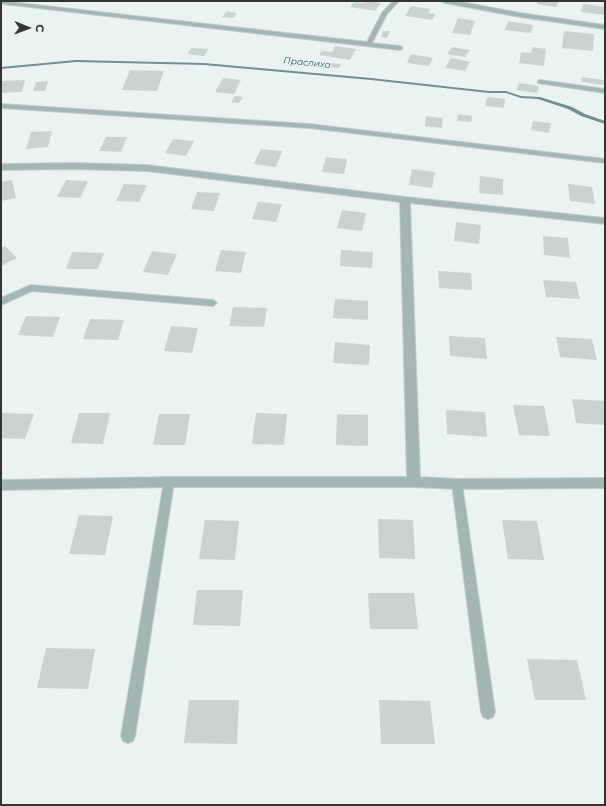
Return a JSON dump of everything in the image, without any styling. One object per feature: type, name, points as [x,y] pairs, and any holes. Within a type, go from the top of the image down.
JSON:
[{"type":"street","points":[[445,1],[520,15],[605,27]]},
{"type":"street","points":[[1,167],[74,166],[147,168],[405,200],[605,221]]},
{"type":"street","points":[[405,200],[414,482]]},
{"type":"street","points":[[1,485],[169,482],[414,482],[457,484],[605,483]]},
{"type":"lane","points":[[369,44],[385,14],[396,1]]},
{"type":"lane","points":[[3,2],[400,48]]},
{"type":"lane","points":[[540,82],[605,91]]},
{"type":"lane","points":[[1,106],[309,126],[605,161]]},
{"type":"lane","points":[[1,302],[31,288],[213,303]]},
{"type":"lane","points":[[128,736],[169,482]]},
{"type":"lane","points":[[457,484],[488,712]]},
{"type":"building","points":[[366,1],[381,3],[375,11],[350,7],[354,2],[364,3]]},
{"type":"building","points":[[538,1],[559,1],[556,7],[537,4]]},
{"type":"building","points":[[583,4],[605,7],[605,15],[581,12]]},
{"type":"building","points":[[411,6],[430,9],[428,13],[436,14],[432,20],[405,16]]},
{"type":"building","points":[[227,11],[237,13],[233,18],[222,17]]},
{"type":"building","points":[[458,18],[475,21],[470,35],[452,33]]},
{"type":"building","points":[[508,21],[533,25],[531,33],[505,30]]},
{"type":"building","points":[[383,31],[390,31],[387,38],[381,37]]},
{"type":"building","points":[[564,31],[594,34],[593,51],[562,48]]},
{"type":"building","points":[[335,46],[356,49],[350,60],[319,55],[322,51],[332,52]]},
{"type":"building","points":[[452,47],[470,50],[465,57],[447,54]]},
{"type":"building","points":[[533,47],[546,49],[544,66],[519,63],[521,52],[531,53]]},
{"type":"building","points":[[191,48],[208,49],[204,56],[187,54]]},
{"type":"building","points":[[411,54],[433,58],[429,66],[407,63]]},
{"type":"building","points":[[451,58],[470,62],[465,71],[445,68]]},
{"type":"building","points":[[330,63],[341,64],[339,68],[328,67]]},
{"type":"building","points":[[130,70],[164,71],[157,91],[122,90]]},
{"type":"building","points":[[582,77],[604,80],[603,85],[581,82]]},
{"type":"building","points":[[223,78],[241,80],[234,94],[215,92]]},
{"type":"building","points":[[25,80],[22,92],[1,93],[1,81]]},
{"type":"building","points":[[48,81],[45,91],[33,91],[36,82]]},
{"type":"building","points":[[519,83],[539,86],[537,93],[517,90]]},
{"type":"building","points":[[235,96],[243,97],[239,103],[231,102]]},
{"type":"building","points":[[487,97],[505,99],[504,108],[485,106]]},
{"type":"building","points":[[458,114],[472,116],[471,122],[457,121]]},
{"type":"building","points":[[426,116],[443,118],[442,128],[425,126]]},
{"type":"building","points":[[533,121],[551,123],[549,133],[531,130]]},
{"type":"building","points":[[52,131],[48,147],[26,149],[31,132]]},
{"type":"building","points":[[106,137],[127,137],[121,152],[99,151]]},
{"type":"building","points":[[173,139],[194,141],[186,156],[165,153]]},
{"type":"building","points":[[261,149],[282,151],[276,167],[254,164]]},
{"type":"building","points":[[326,157],[347,159],[344,174],[322,172]]},
{"type":"building","points":[[412,169],[435,172],[432,188],[409,185]]},
{"type":"building","points":[[480,176],[503,179],[503,195],[479,193]]},
{"type":"building","points":[[12,180],[16,198],[1,201],[1,182]]},
{"type":"building","points":[[66,180],[88,181],[80,198],[57,197]]},
{"type":"building","points":[[124,184],[147,185],[139,202],[116,201]]},
{"type":"building","points":[[568,184],[592,187],[595,204],[570,201]]},
{"type":"building","points":[[197,192],[220,193],[214,211],[191,209]]},
{"type":"building","points":[[258,202],[282,204],[276,222],[252,219]]},
{"type":"building","points":[[342,210],[366,213],[362,231],[337,228]]},
{"type":"building","points":[[456,222],[481,225],[479,244],[454,241]]},
{"type":"building","points":[[543,236],[568,238],[570,258],[544,255]]},
{"type":"building","points":[[5,246],[17,258],[1,266],[1,248]]},
{"type":"building","points":[[221,250],[246,252],[241,273],[215,271]]},
{"type":"building","points":[[341,250],[373,252],[372,268],[340,266]]},
{"type":"building","points":[[152,251],[177,254],[168,275],[143,272]]},
{"type":"building","points":[[72,252],[104,253],[98,269],[66,269]]},
{"type":"building","points":[[438,271],[471,273],[472,290],[439,288]]},
{"type":"building","points":[[543,280],[576,282],[580,299],[546,297]]},
{"type":"building","points":[[335,299],[368,301],[368,320],[333,318]]},
{"type":"building","points":[[233,307],[267,308],[264,327],[229,326]]},
{"type":"building","points":[[26,316],[60,317],[53,337],[18,335]]},
{"type":"building","points":[[90,319],[124,320],[118,340],[83,339]]},
{"type":"building","points":[[171,326],[198,328],[192,353],[164,351]]},
{"type":"building","points":[[449,336],[485,338],[487,359],[450,356]]},
{"type":"building","points":[[556,337],[592,339],[597,360],[560,357]]},
{"type":"building","points":[[335,342],[370,345],[369,365],[333,363]]},
{"type":"building","points":[[572,399],[605,401],[605,425],[576,423]]},
{"type":"building","points":[[513,405],[544,406],[550,436],[519,435]]},
{"type":"building","points":[[446,410],[485,412],[487,437],[447,434]]},
{"type":"building","points":[[1,413],[34,414],[25,439],[1,438]]},
{"type":"building","points":[[79,413],[110,413],[103,444],[71,443]]},
{"type":"building","points":[[256,413],[287,414],[284,445],[252,444]]},
{"type":"building","points":[[159,414],[190,414],[185,445],[153,445]]},
{"type":"building","points":[[337,414],[368,415],[368,446],[336,445]]},
{"type":"building","points":[[79,515],[113,516],[105,555],[69,554]]},
{"type":"building","points":[[378,519],[413,520],[415,559],[379,558]]},
{"type":"building","points":[[205,520],[239,521],[235,560],[199,559]]},
{"type":"building","points":[[502,520],[537,521],[544,560],[508,559]]},
{"type":"building","points":[[197,590],[243,590],[240,626],[193,625]]},
{"type":"building","points":[[368,593],[414,593],[418,629],[370,629]]},
{"type":"building","points":[[46,648],[95,649],[88,689],[37,688]]},
{"type":"building","points":[[527,659],[577,660],[586,700],[535,700]]},
{"type":"building","points":[[189,700],[239,700],[237,744],[184,743]]},
{"type":"building","points":[[379,700],[430,701],[435,744],[381,744]]},
{"type":"waterway","name":"Праслиха","points":[[1,68],[76,61],[204,64],[371,79],[489,92],[506,92],[521,97],[538,98],[570,108],[583,115],[605,123]]}]
